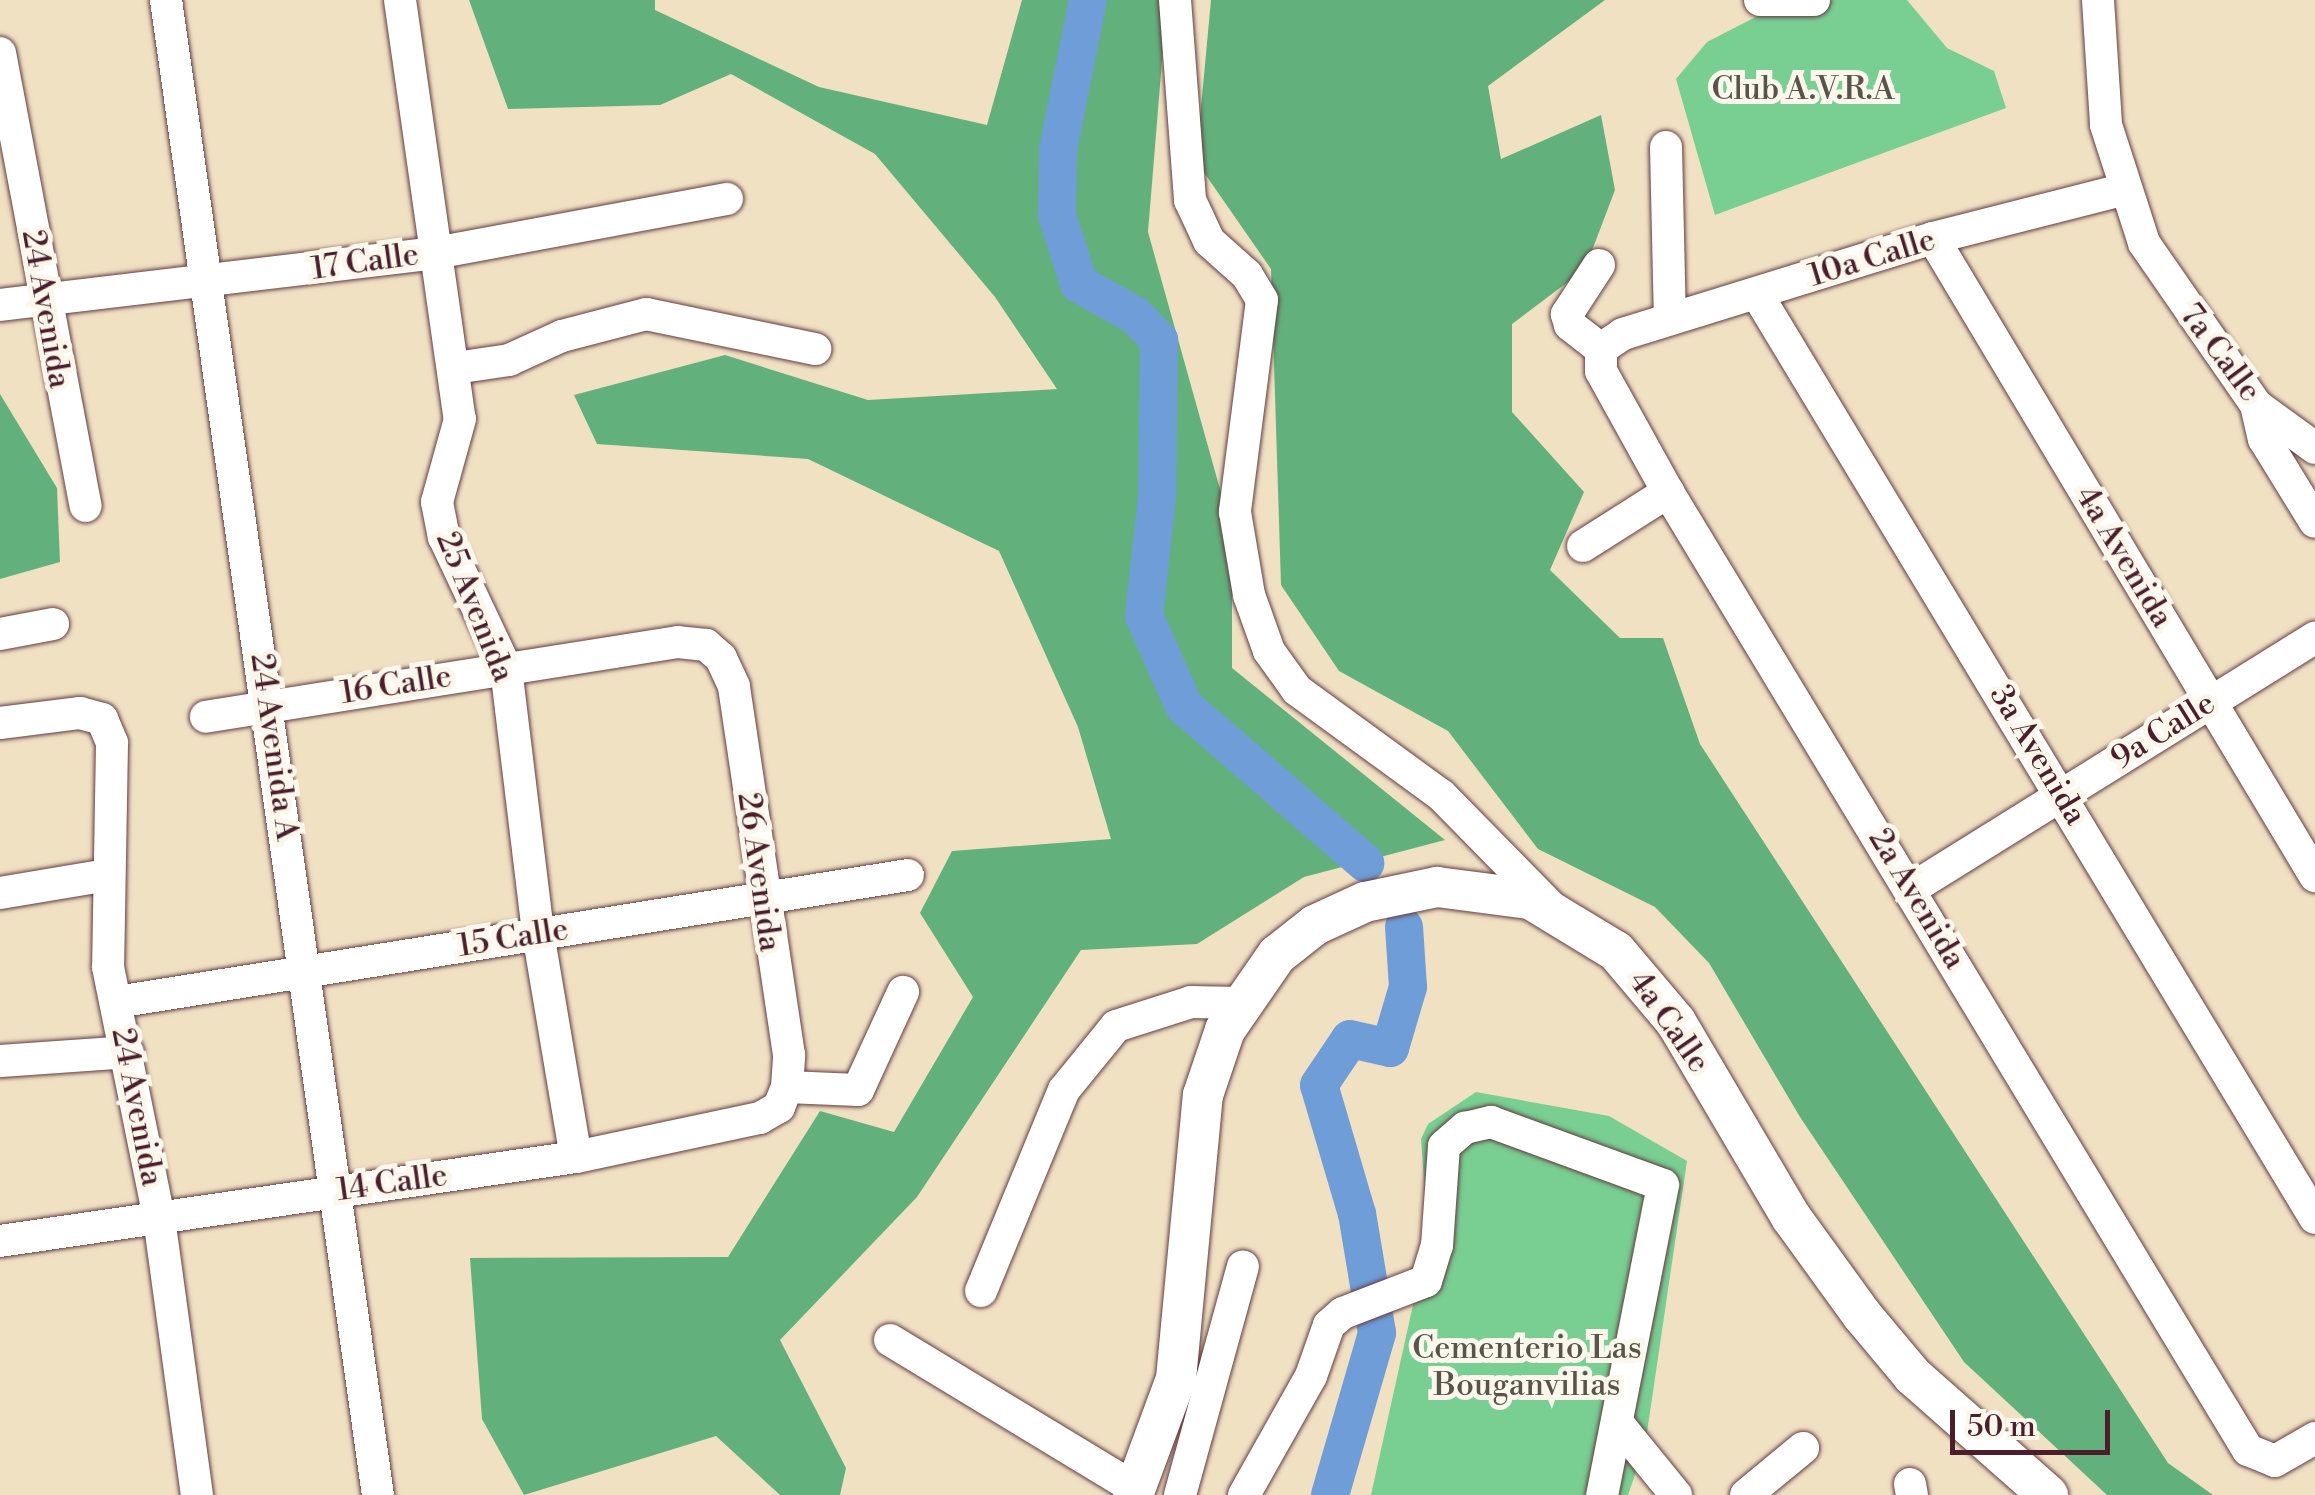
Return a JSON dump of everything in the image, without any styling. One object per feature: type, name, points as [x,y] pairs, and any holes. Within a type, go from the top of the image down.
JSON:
[{"type":"main road","name":"4a Calle","points":[[1135,1492],[1176,1379],[1204,1095],[1241,1003],[1276,956],[1316,925],[1365,902],[1437,887],[1498,892],[1554,909],[1616,952],[1644,980],[1791,1216],[1888,1346],[2048,1495]]},
{"type":"street","name":"24 Avenida A","points":[[166,0],[210,284],[378,1495]]},
{"type":"street","name":"25 Avenida","points":[[400,0],[460,419],[436,502],[444,536],[506,668],[538,933],[576,1158]]},
{"type":"street","points":[[1175,0],[1190,200],[1209,240],[1247,275],[1262,300],[1235,512],[1249,595],[1269,652],[1297,690],[1440,796],[1554,909]]},
{"type":"street","points":[[1765,2],[1814,0]]},
{"type":"street","name":"7a Calle","points":[[2098,0],[2106,125],[2122,190],[2174,292],[2256,405],[2315,448]]},
{"type":"street","name":"24 Avenida","points":[[0,53],[86,506]]},
{"type":"street","points":[[1666,147],[1670,320]]},
{"type":"street","name":"10a Calle","points":[[1612,342],[1670,320],[1934,238],[2122,190]]},
{"type":"street","name":"17 Calle","points":[[0,305],[210,284],[436,253],[726,199]]},
{"type":"street","name":"4a Avenida","points":[[1934,238],[2315,876]]},
{"type":"street","points":[[1599,265],[1567,314],[1570,325],[1612,342]]},
{"type":"street","name":"3a Avenida","points":[[1757,294],[2315,1218]]},
{"type":"street","points":[[455,368],[509,360],[562,336],[646,314],[815,350]]},
{"type":"street","name":"2a Avenida","points":[[1612,342],[1601,371],[1668,492],[2248,1450],[2290,1452]]},
{"type":"street","points":[[2256,405],[2264,439],[2315,522]]},
{"type":"street","points":[[1583,546],[1668,492]]},
{"type":"street","points":[[0,634],[52,624]]},
{"type":"street","name":"16 Calle","points":[[206,717],[268,704],[678,642],[706,646]]},
{"type":"street","name":"9a Calle","points":[[1911,889],[2309,642]]},
{"type":"street","name":"26 Avenida","points":[[706,646],[721,658],[734,686],[761,900],[789,1055],[783,1097]]},
{"type":"street","name":"24 Avenida","points":[[0,724],[80,713],[102,719],[112,744],[108,967],[128,1052],[158,1218],[197,1495]]},
{"type":"street","name":"15 Calle","points":[[117,1002],[908,875]]},
{"type":"street","points":[[0,893],[108,876]]},
{"type":"street","points":[[783,1097],[858,1090],[904,992]]},
{"type":"street","points":[[981,1291],[1064,1090],[1116,1026],[1191,1002],[1241,1003]]},
{"type":"street","points":[[0,1061],[128,1052]]},
{"type":"street","name":"14 Calle","points":[[0,1240],[576,1158],[760,1118],[783,1097]]},
{"type":"street","points":[[1244,1495],[1310,1376],[1328,1325],[1342,1313],[1426,1281],[1437,1246],[1444,1146],[1465,1128],[1492,1122],[1663,1185],[1620,1426],[1602,1495]]},
{"type":"street","points":[[1180,1495],[1244,1267]]},
{"type":"street","points":[[890,1340],[1135,1492]]},
{"type":"street","points":[[1620,1426],[1676,1495]]},
{"type":"street","points":[[1746,1495],[1803,1448]]},
{"type":"green space","points":[[469,0],[655,0],[655,10],[819,87],[987,125],[1022,0],[1167,0],[1148,232],[1232,532],[1232,668],[1445,840],[1304,877],[1197,944],[1081,950],[917,1197],[780,1340],[846,1468],[840,1495],[780,1495],[716,1436],[524,1495],[482,1419],[470,1258],[728,1257],[820,1111],[894,1132],[973,997],[920,913],[952,851],[1111,839],[1078,727],[999,551],[808,459],[597,444],[574,395],[725,355],[868,400],[1057,389],[995,297],[875,154],[731,74],[660,105],[508,109]]},
{"type":"green space","points":[[1211,0],[1605,0],[1488,86],[1501,159],[1601,115],[1615,190],[1585,269],[1512,324],[1512,412],[1584,492],[1550,570],[1620,638],[1663,638],[1700,744],[2168,1463],[2213,1495],[2107,1495],[1964,1362],[1800,1117],[1709,963],[1655,907],[1538,849],[1448,731],[1339,671],[1281,585],[1271,269],[1196,161]]},
{"type":"green space","name":"Club A.V.R.A","points":[[1821,0],[1907,0],[1947,48],[1994,71],[2006,108],[1715,215],[1676,79],[1707,42],[1779,5]]},
{"type":"green space","points":[[0,394],[57,488],[60,562],[0,579]]},
{"type":"green space","name":"Cementerio Las Bouganvilias","points":[[1476,1092],[1609,1116],[1687,1161],[1645,1446],[1628,1495],[1371,1495],[1428,1237],[1421,1139],[1428,1124]]},
{"type":"waterway","points":[[1088,0],[1058,149],[1057,215],[1079,284],[1135,315],[1159,340],[1157,496],[1144,616],[1184,706],[1365,863]]},
{"type":"waterway","points":[[1330,1495],[1377,1333],[1357,1214],[1319,1085],[1350,1039],[1390,1048],[1408,987],[1404,927]]}]
